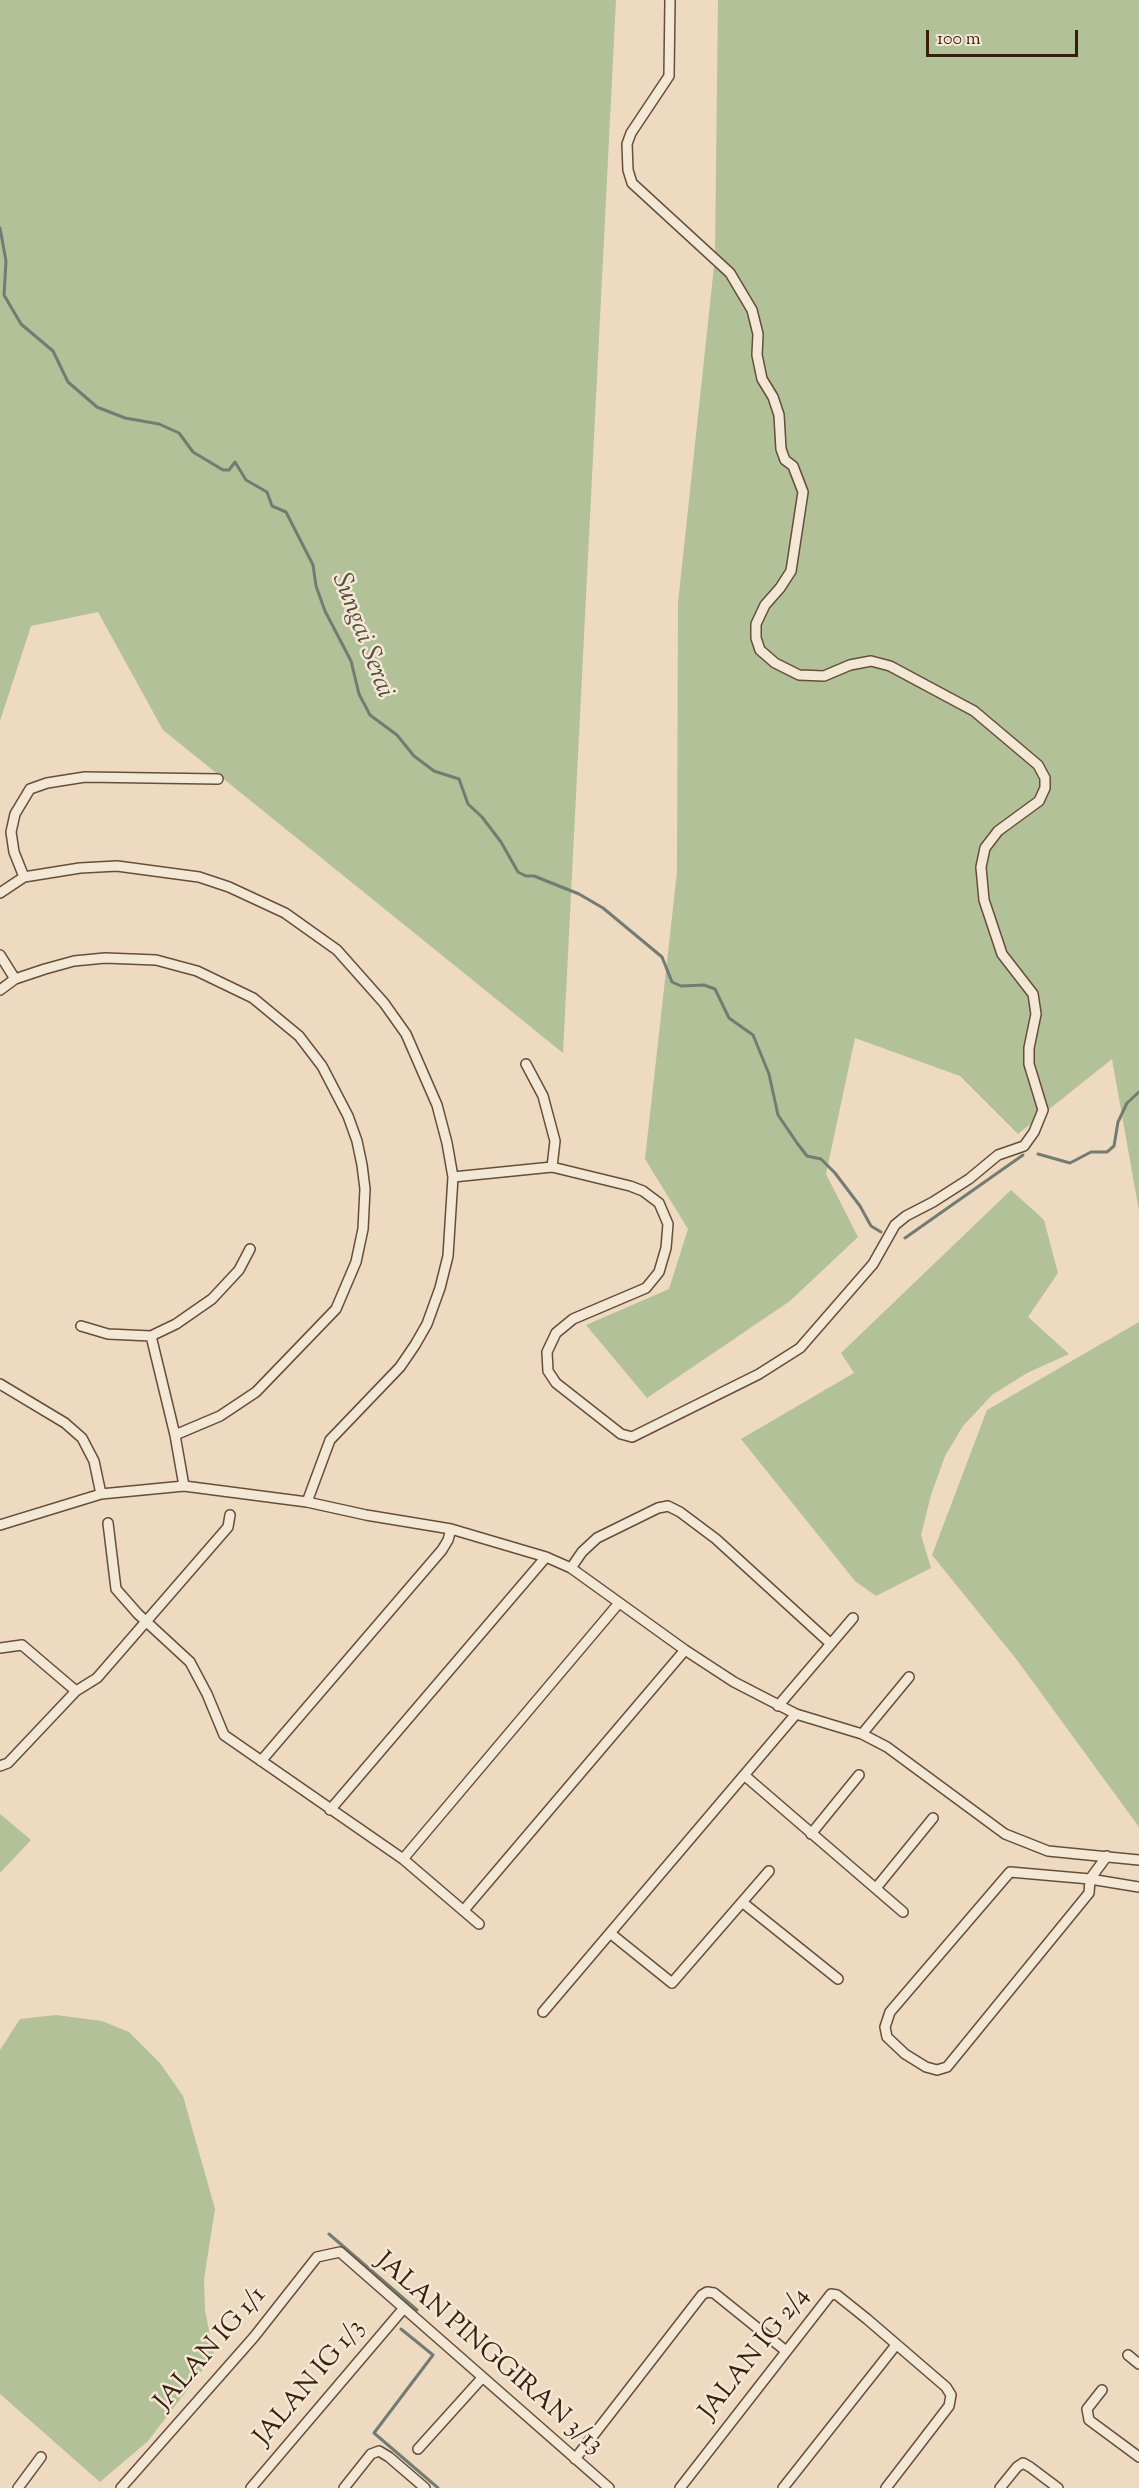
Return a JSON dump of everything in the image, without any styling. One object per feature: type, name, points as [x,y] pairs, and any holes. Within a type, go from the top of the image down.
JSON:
[{"type":"street","points":[[453,1177],[552,1167],[587,1174],[643,1191],[659,1203],[668,1224],[666,1248],[659,1272],[646,1288],[573,1320],[556,1333],[547,1352],[548,1371],[556,1383],[621,1434],[632,1437],[759,1374],[800,1348],[873,1264],[895,1225],[969,1179],[998,1155],[1024,1146],[1035,1132],[1042,1110],[1029,1064],[1029,1048],[1036,1014],[1033,994],[1002,954],[984,900],[981,867],[985,848],[998,831],[1039,801],[1045,788],[1045,778],[1038,765],[974,711],[890,666],[871,662],[850,665],[824,676],[799,675],[776,663],[760,650],[756,624],[765,605],[791,571],[803,492],[793,466],[785,460],[781,449],[779,414],[773,397],[762,379],[757,355],[758,334],[752,310],[730,273],[632,183],[628,170],[627,144],[631,133],[669,75],[670,0]]},
{"type":"street","points":[[24,877],[14,852],[11,832],[15,814],[30,789],[47,783],[85,777],[218,779]]},
{"type":"street","points":[[0,893],[24,877],[80,868],[117,866],[199,877],[257,899],[307,928],[337,951],[361,976],[406,1034],[437,1105],[447,1143],[453,1177],[448,1256],[441,1288],[427,1324],[400,1367],[330,1440],[307,1502]]},
{"type":"street","points":[[0,955],[15,979]]},
{"type":"street","points":[[0,990],[15,979],[74,961],[130,957],[178,965],[219,980],[254,998],[299,1036],[338,1094],[357,1141],[365,1189],[361,1244],[336,1309],[256,1392],[220,1416],[175,1435]]},
{"type":"street","points":[[526,1064],[543,1096],[555,1141],[552,1167]]},
{"type":"street","points":[[81,1326],[108,1334],[151,1336],[176,1324],[212,1299],[239,1269],[250,1249]]},
{"type":"street","points":[[151,1336],[175,1435],[184,1486]]},
{"type":"street","points":[[0,1384],[65,1423],[82,1438],[94,1461],[101,1494]]},
{"type":"street","points":[[0,1525],[101,1494],[184,1486],[307,1502],[366,1515],[451,1529],[546,1557],[571,1568],[685,1650],[734,1682],[796,1714],[862,1734],[886,1747],[1005,1834],[1048,1851],[1139,1860]]},
{"type":"street","points":[[571,1568],[582,1552],[597,1538],[658,1508],[668,1506],[680,1512],[716,1539],[831,1644]]},
{"type":"street","points":[[0,1766],[8,1763],[76,1691],[97,1678],[228,1527],[230,1515]]},
{"type":"street","points":[[108,1523],[116,1590],[190,1662],[224,1735],[403,1859],[479,1924]]},
{"type":"street","points":[[261,1761],[442,1550],[451,1529]]},
{"type":"street","points":[[330,1810],[546,1557]]},
{"type":"street","points":[[403,1859],[619,1603]]},
{"type":"street","points":[[778,1706],[853,1618]]},
{"type":"street","points":[[0,1648],[22,1645],[76,1691]]},
{"type":"street","points":[[464,1910],[685,1650]]},
{"type":"street","points":[[862,1734],[909,1677]]},
{"type":"street","points":[[543,2012],[796,1714]]},
{"type":"street","points":[[744,1775],[903,1912]]},
{"type":"street","points":[[811,1834],[859,1775]]},
{"type":"street","points":[[876,1888],[933,1818]]},
{"type":"street","points":[[1107,1856],[1090,1879],[1089,1893],[947,2067],[937,2070],[926,2067],[905,2055],[887,2037],[885,2027],[890,2012],[1010,1872],[1090,1879],[1139,1887]]},
{"type":"street","points":[[610,1933],[672,1983],[769,1871]]},
{"type":"street","points":[[742,1902],[838,1979]]},
{"type":"street","name":"JALAN PINGGIRAN 3/13","points":[[340,2252],[609,2488]]},
{"type":"street","name":"JALAN IG 1/1","points":[[122,2488],[151,2451],[254,2337],[318,2257],[340,2252]]},
{"type":"street","points":[[575,2459],[702,2295],[707,2292],[714,2293],[786,2351]]},
{"type":"street","name":"JALAN IG 2/4","points":[[680,2488],[831,2294],[837,2295],[946,2388],[951,2395],[949,2406],[885,2488]]},
{"type":"street","name":"JALAN IG 1/3","points":[[251,2488],[404,2308]]},
{"type":"street","points":[[783,2488],[896,2345]]},
{"type":"street","points":[[1128,2355],[1139,2364]]},
{"type":"street","points":[[418,2449],[482,2378]]},
{"type":"street","points":[[1102,2390],[1088,2409],[1089,2420],[1139,2457]]},
{"type":"street","points":[[344,2488],[371,2454],[380,2451],[425,2488]]},
{"type":"street","points":[[18,2488],[41,2457]]},
{"type":"street","points":[[1000,2488],[1023,2463],[1058,2488]]},
{"type":"green space","points":[[0,0],[616,0],[563,1053],[163,730],[98,612],[31,626],[0,721]]},
{"type":"green space","points":[[718,0],[1139,0],[1139,1211],[1112,1059],[1018,1134],[960,1076],[855,1038],[826,1174],[858,1237],[790,1301],[647,1398],[586,1325],[669,1289],[688,1229],[645,1159],[677,872],[678,603],[715,257]]},
{"type":"green space","points":[[1011,1190],[1044,1220],[1058,1273],[1028,1317],[1069,1354],[1027,1373],[992,1395],[963,1426],[945,1456],[931,1495],[921,1535],[931,1568],[876,1596],[855,1581],[741,1439],[854,1373],[841,1353]]},
{"type":"green space","points":[[1139,1322],[1139,1827],[1017,1660],[932,1555],[987,1410]]},
{"type":"green space","points":[[0,1814],[31,1840],[0,1873]]},
{"type":"green space","points":[[56,2015],[102,2021],[129,2032],[160,2063],[183,2096],[215,2209],[204,2279],[205,2310],[214,2355],[148,2441],[100,2482],[0,2394],[0,2050],[20,2019]]},
{"type":"waterway","name":"Sungai Serai","points":[[0,228],[6,261],[4,295],[21,324],[53,351],[68,382],[97,407],[125,418],[159,424],[179,433],[193,452],[223,470],[229,470],[235,462],[246,480],[267,492],[272,506],[286,512],[313,565],[316,586],[325,611],[351,661],[359,694],[370,715],[397,735],[414,756],[434,771],[459,779],[468,804],[482,817],[501,842],[518,872],[579,894],[603,908],[662,957],[672,982],[681,986],[704,985],[715,989],[729,1018],[753,1035],[769,1074],[778,1115],[797,1143],[807,1156],[821,1159],[835,1173],[860,1206],[871,1226],[881,1232]]},
{"type":"waterway","name":"Sungai Serai","points":[[1038,1154],[1070,1163],[1091,1152],[1107,1152],[1114,1146],[1118,1122],[1127,1103],[1139,1092]]},
{"type":"waterway","name":"Sungai Serai","points":[[905,1238],[1023,1155]]},
{"type":"waterway","points":[[329,2234],[417,2310]]},
{"type":"waterway","points":[[401,2329],[433,2355],[374,2433],[438,2488]]}]
